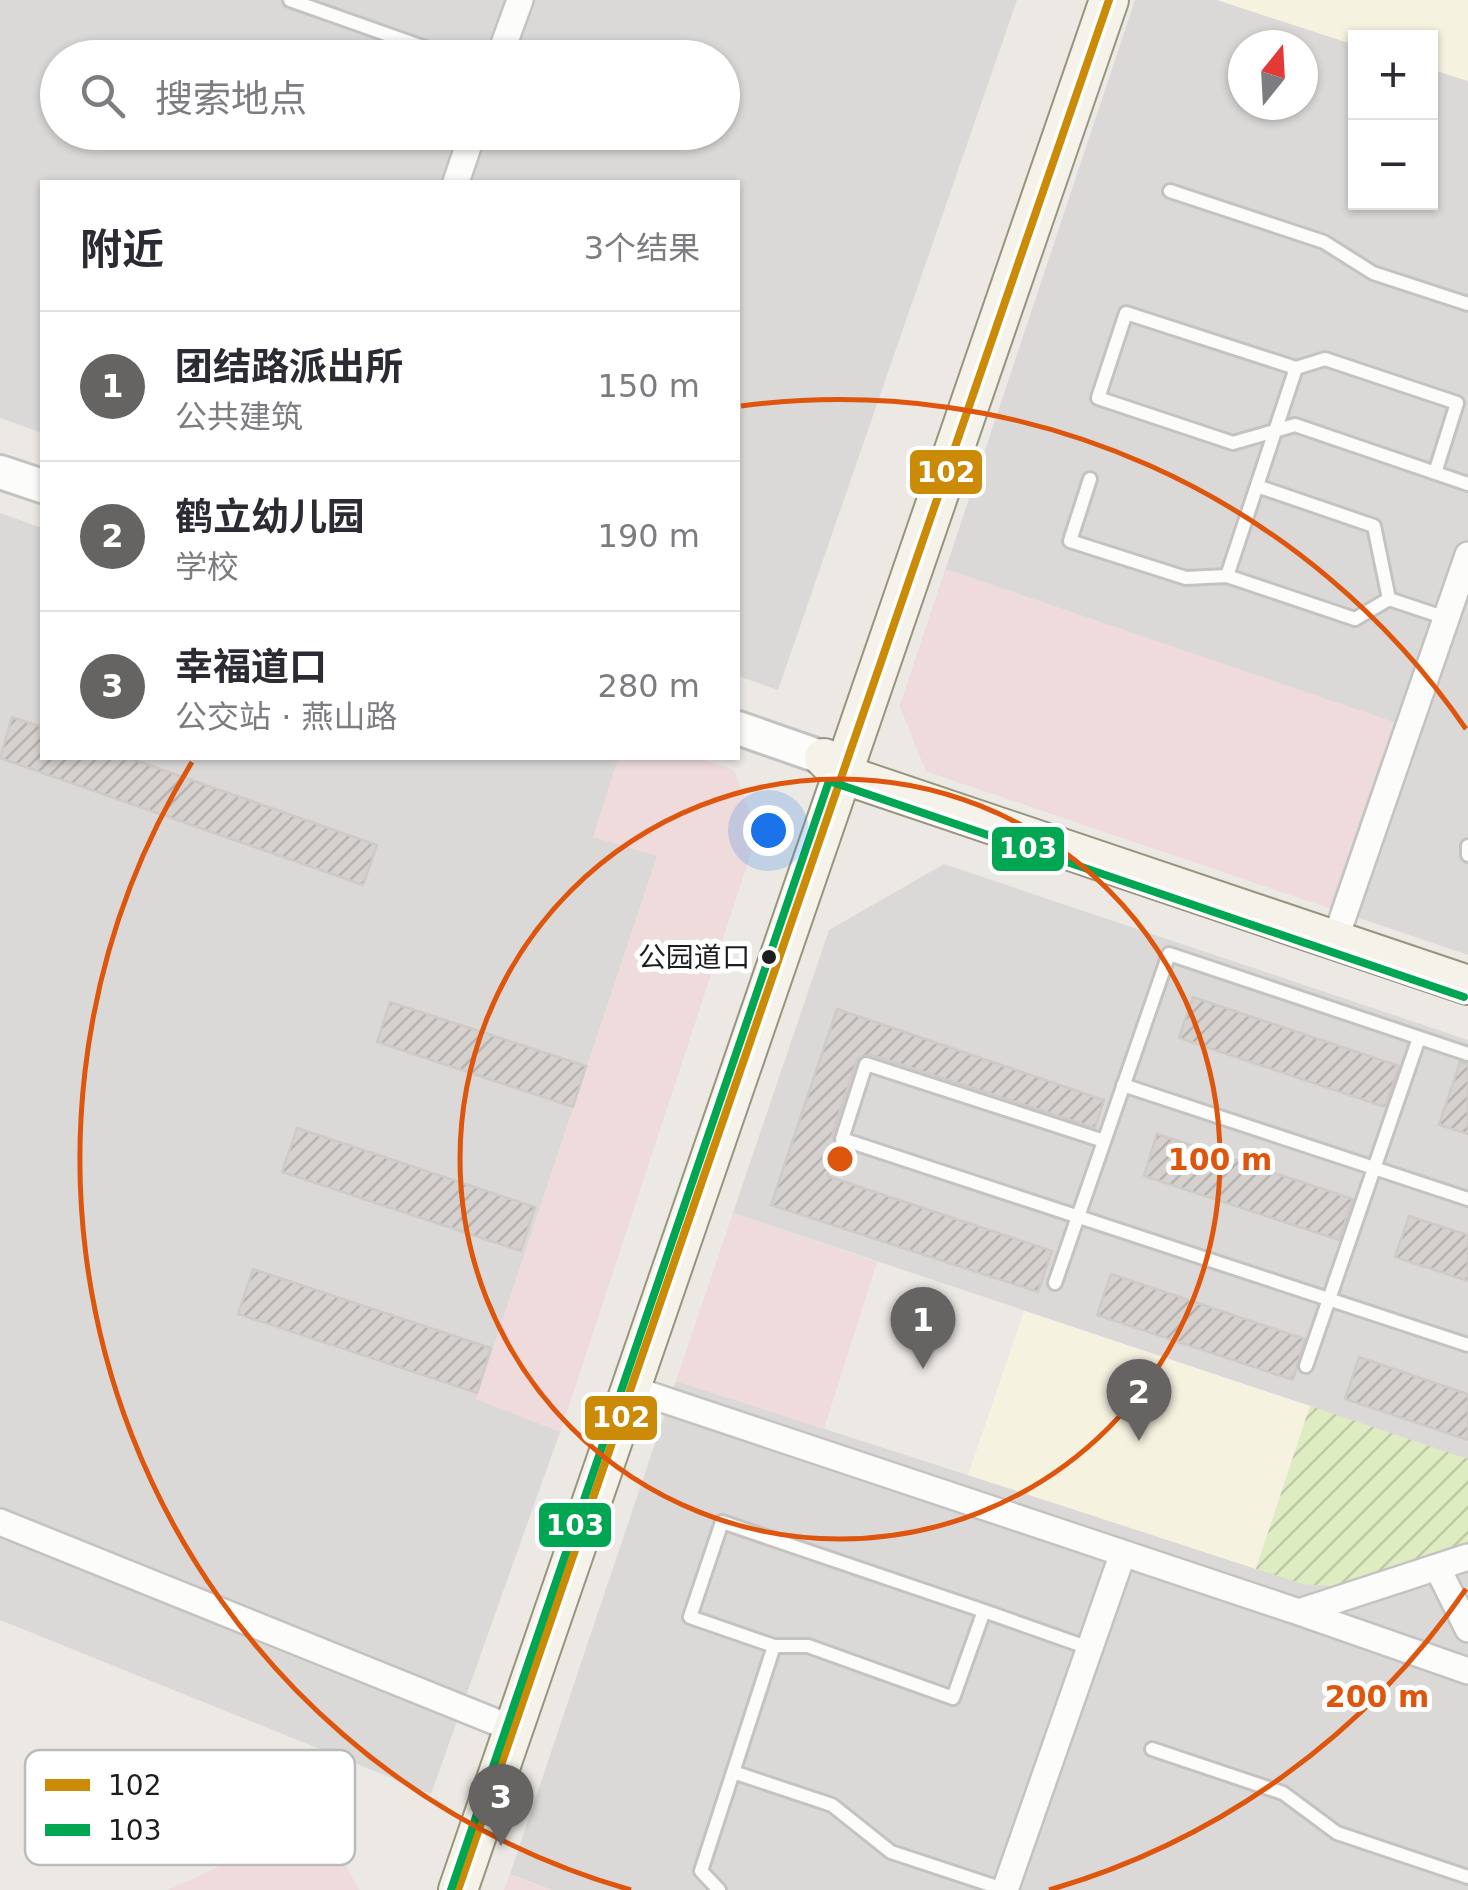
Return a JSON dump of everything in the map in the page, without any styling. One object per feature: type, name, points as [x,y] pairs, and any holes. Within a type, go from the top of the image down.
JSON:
[{"type":"main road","points":[[458,1890],[632,1390],[832,765],[1086,0]]},
{"type":"main road","points":[[438,1890],[832,765],[1109,0]]},
{"type":"main road","points":[[832,765],[1468,986]]},
{"type":"street","points":[[506,40],[520,0]]},
{"type":"street","points":[[457,180],[467,150]]},
{"type":"street","points":[[0,472],[40,485]]},
{"type":"street","points":[[1335,940],[1468,556]]},
{"type":"street","points":[[740,729],[832,765]]},
{"type":"street","points":[[632,1390],[1468,1671]]},
{"type":"street","points":[[0,1522],[496,1722]]},
{"type":"street","points":[[1006,1890],[1123,1553]]},
{"type":"street","points":[[1299,1612],[1468,1556]]},
{"type":"street","points":[[1438,1569],[1468,1630]]},
{"type":"lane","points":[[290,0],[403,40]]},
{"type":"lane","points":[[1170,191],[1324,242],[1373,273],[1468,304]]},
{"type":"lane","points":[[1435,473],[1457,403],[1325,359],[1296,368],[1126,313],[1098,398],[1233,443],[1295,425],[1435,473],[1468,484]]},
{"type":"lane","points":[[1228,576],[1296,368]]},
{"type":"lane","points":[[1090,478],[1070,541],[1186,578],[1228,576],[1355,619],[1390,599],[1446,618]]},
{"type":"lane","points":[[1257,486],[1374,526],[1390,599]]},
{"type":"lane","points":[[1468,846],[1468,855]]},
{"type":"lane","points":[[1055,1282],[1169,954],[1468,1054]]},
{"type":"lane","points":[[1306,1366],[1419,1038]]},
{"type":"lane","points":[[1104,1142],[866,1064],[842,1139],[1468,1345]]},
{"type":"lane","points":[[1123,1085],[1468,1199]]},
{"type":"lane","points":[[984,1611],[953,1698],[808,1646],[774,1646],[690,1617],[722,1522],[984,1611],[1089,1648]]},
{"type":"lane","points":[[719,1890],[702,1871],[774,1646]]},
{"type":"lane","points":[[1152,1749],[1283,1793],[1337,1832],[1468,1877]]},
{"type":"lane","points":[[733,1772],[832,1805],[891,1852],[1006,1890]]},
{"type":"shaded area","points":[[0,0],[1017,0],[778,690],[740,677],[740,180],[40,180],[40,432],[0,418]]},
{"type":"shaded area","points":[[1135,0],[1217,0],[1309,30],[1228,30],[1228,120],[1318,120],[1318,33],[1348,43],[1348,210],[1438,210],[1438,71],[1468,81],[1468,955],[926,771],[900,706]]},
{"type":"shaded area","points":[[1217,0],[1468,0],[1468,81],[1438,71],[1438,30],[1348,30],[1348,43]]},
{"type":"shaded area","points":[[0,513],[40,527],[40,760],[704,760],[734,770],[757,834],[560,1432],[431,1794],[355,1763],[355,1750],[322,1750],[0,1620]]},
{"type":"shaded area","points":[[946,569],[1394,722],[1329,908],[926,771],[900,706]]},
{"type":"shaded area","points":[[617,760],[704,760],[734,770],[757,834],[560,1432],[476,1399],[657,856],[593,837]]},
{"type":"shaded area","points":[[944,864],[1468,1040],[1468,1890],[552,1890],[510,1874],[676,1381],[1256,1568],[1310,1406],[733,1213],[829,930]]},
{"type":"shaded area","points":[[733,1213],[877,1262],[824,1429],[676,1381]]},
{"type":"shaded area","points":[[1024,1311],[1310,1406],[1256,1569],[968,1475]]},
{"type":"shaded area","points":[[222,1865],[346,1865],[359,1890],[168,1890]]},
{"type":"shaded area","points":[[510,1874],[552,1890],[504,1890]]},
{"type":"green space","points":[[1310,1406],[1468,1459],[1468,1542],[1344,1587],[1303,1584],[1256,1569]]},
{"type":"building","points":[[12,717],[40,726],[40,760],[135,760],[377,845],[363,885],[0,758]]},
{"type":"building","points":[[1193,997],[1399,1066],[1385,1107],[1179,1038]]},
{"type":"building","points":[[390,1002],[586,1066],[573,1107],[377,1042]]},
{"type":"building","points":[[837,1009],[1104,1100],[1095,1128],[869,1054],[856,1061],[832,1136],[837,1147],[827,1176],[1052,1251],[1038,1292],[771,1205]]},
{"type":"building","points":[[1460,1062],[1468,1064],[1468,1134],[1439,1125]]},
{"type":"building","points":[[297,1128],[535,1207],[521,1251],[282,1172]]},
{"type":"building","points":[[1157,1134],[1353,1199],[1339,1240],[1144,1176]]},
{"type":"building","points":[[1409,1216],[1468,1235],[1468,1281],[1395,1257]]},
{"type":"building","points":[[253,1269],[491,1348],[477,1393],[238,1314]]},
{"type":"building","points":[[1111,1274],[1305,1339],[1293,1380],[1097,1315]]},
{"type":"building","points":[[1359,1357],[1468,1394],[1468,1440],[1345,1399]]},
{"type":"transit line","name":"102","points":[[458,1890],[1109,0]]},
{"type":"transit line","name":"103","points":[[451,1890],[829,781],[1464,997]]},
{"type":"place","name":"公园道口","points":[[769,957]]},
{"type":"place","name":"团结路派出所","points":[[923,1369]]},
{"type":"place","name":"鹤立幼儿园","points":[[1139,1441]]},
{"type":"place","name":"幸福道口","points":[[501,1846]]}]
